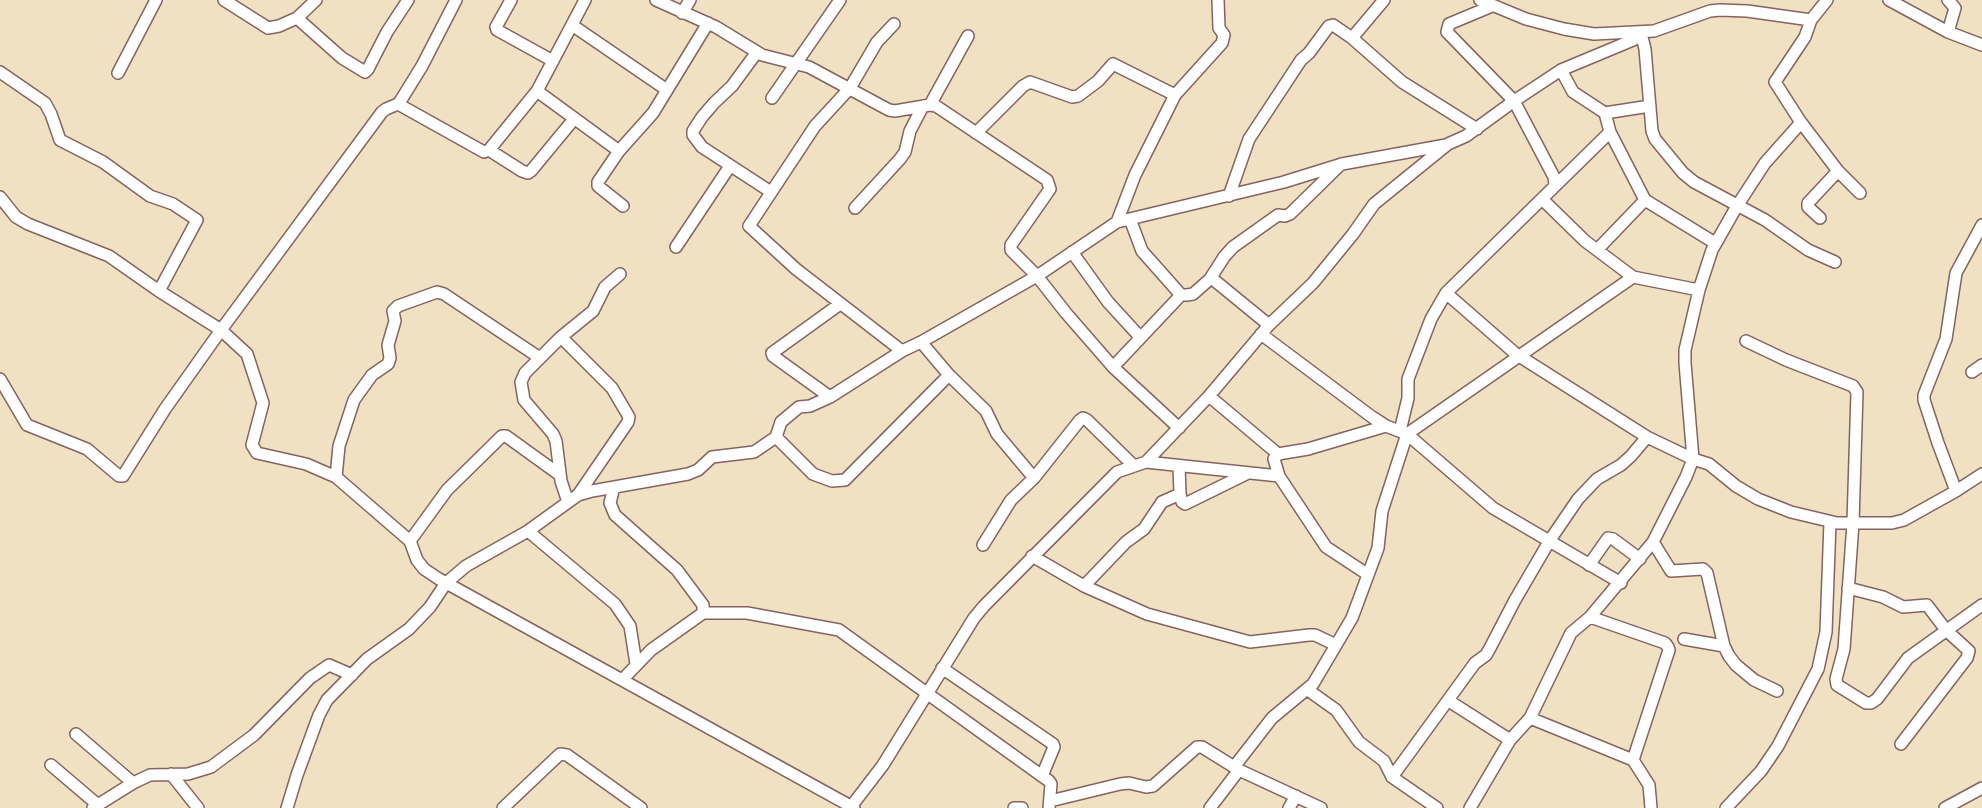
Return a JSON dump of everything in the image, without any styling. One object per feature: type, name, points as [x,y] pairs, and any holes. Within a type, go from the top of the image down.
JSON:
[{"type":"street","points":[[118,73],[156,0]]},
{"type":"street","points":[[224,0],[268,28],[279,26],[297,18],[316,0]]},
{"type":"street","points":[[297,18],[342,58],[365,72],[387,32],[408,0]]},
{"type":"street","points":[[0,379],[27,424],[86,449],[121,477],[165,409],[221,330],[382,112],[398,104],[422,66],[456,0]]},
{"type":"street","points":[[511,0],[496,28],[552,61]]},
{"type":"street","points":[[398,104],[484,152],[489,150],[537,91],[585,0]]},
{"type":"street","points":[[656,0],[708,23],[757,52],[809,67],[889,110],[896,111],[936,106],[1050,184],[1049,192],[1011,245],[1011,250],[1037,276],[1113,367],[1179,428]]},
{"type":"street","points":[[682,13],[690,0]]},
{"type":"street","points":[[772,98],[840,0]]},
{"type":"street","points":[[1117,222],[1135,175],[1175,95],[1222,43],[1224,35],[1219,28],[1218,0]]},
{"type":"street","points":[[1352,38],[1384,0]]},
{"type":"street","points":[[1827,0],[1810,20],[1805,37],[1775,82],[1800,121],[1838,172],[1860,193]]},
{"type":"street","points":[[1890,0],[1948,32],[1982,45]]},
{"type":"street","points":[[1948,0],[1955,8],[1948,32]]},
{"type":"street","points":[[1555,184],[1554,177],[1514,100],[1446,32],[1449,24],[1485,2],[1526,19],[1564,29],[1594,34],[1654,32],[1710,11],[1720,10],[1747,11],[1810,20]]},
{"type":"street","points":[[623,206],[598,186],[598,182],[619,151],[653,113],[708,23]]},
{"type":"street","points":[[894,24],[877,42],[850,88],[815,126],[749,226],[796,269],[902,351]]},
{"type":"street","points":[[572,25],[667,90]]},
{"type":"street","points":[[1229,196],[1248,139],[1300,60],[1310,53],[1329,26],[1336,25],[1402,82],[1477,129]]},
{"type":"street","points":[[1146,462],[1210,396],[1269,325],[1313,283],[1371,207],[1448,144],[1477,129],[1514,100],[1561,70],[1633,40],[1641,33]]},
{"type":"street","points":[[1641,33],[1645,49],[1652,131],[1655,139],[1694,182],[1765,220],[1808,250],[1835,262]]},
{"type":"street","points":[[854,208],[905,152],[910,131],[968,36]]},
{"type":"street","points":[[757,52],[732,86],[714,102],[693,131],[693,135],[702,147],[771,192]]},
{"type":"street","points":[[976,133],[1023,86],[1030,82],[1072,97],[1078,96],[1098,81],[1113,64],[1175,95]]},
{"type":"street","points":[[1561,70],[1572,92],[1605,113],[1650,106]]},
{"type":"street","points":[[0,72],[44,104],[51,114],[60,140],[103,162],[150,196],[173,204],[197,220],[159,291]]},
{"type":"street","points":[[537,91],[619,151]]},
{"type":"street","points":[[1605,113],[1610,132],[1645,200],[1715,243]]},
{"type":"street","points":[[489,150],[528,173],[574,119]]},
{"type":"street","points":[[1470,808],[1510,740],[1530,718],[1566,640],[1590,618],[1621,583],[1653,542],[1686,477],[1692,459],[1684,363],[1685,350],[1699,290],[1715,243],[1737,206],[1765,163],[1798,126],[1800,121]]},
{"type":"street","points":[[1210,808],[1272,718],[1308,690],[1325,666],[1352,618],[1378,548],[1382,511],[1404,432],[1408,380],[1431,319],[1446,293],[1543,200],[1555,184],[1610,132]]},
{"type":"street","points":[[578,495],[688,474],[698,470],[708,459],[754,452],[776,437],[781,422],[799,407],[810,406],[830,397],[902,351],[1037,276],[1117,222],[1284,182],[1342,164],[1448,144]]},
{"type":"street","points":[[1113,367],[1181,294],[1193,294],[1206,280],[1210,279],[1233,247],[1278,215],[1285,216],[1290,214],[1342,164]]},
{"type":"street","points":[[676,247],[730,166]]},
{"type":"street","points":[[1820,218],[1808,204],[1838,172]]},
{"type":"street","points":[[0,197],[16,217],[28,224],[104,254],[221,330],[248,357],[263,403],[252,445],[253,450],[263,456],[306,464],[336,477],[410,541],[417,560],[424,569],[852,807],[879,771],[974,618],[1032,556],[1117,472],[1146,462],[1279,476]]},
{"type":"street","points":[[1543,200],[1573,230],[1633,277],[1699,290]]},
{"type":"street","points":[[1597,250],[1645,200]]},
{"type":"street","points":[[1130,219],[1142,251],[1181,294]]},
{"type":"street","points":[[1956,491],[1924,400],[1924,395],[1946,339],[1956,273],[1982,225]]},
{"type":"street","points":[[1072,252],[1108,302],[1140,337]]},
{"type":"street","points":[[568,502],[560,475],[556,441],[553,434],[524,400],[521,382],[525,373],[561,337],[593,311],[605,287],[620,274]]},
{"type":"street","points":[[1404,432],[1522,355],[1633,277]]},
{"type":"street","points":[[1210,279],[1214,280],[1269,325]]},
{"type":"street","points":[[336,477],[338,446],[354,400],[372,375],[388,364],[390,358],[388,346],[395,324],[393,312],[398,306],[437,292],[444,294],[540,358]]},
{"type":"street","points":[[1446,293],[1519,356],[1647,437],[1692,459],[1709,464],[1736,486],[1758,499],[1791,512],[1830,522],[1892,523],[1904,520],[1982,474]]},
{"type":"street","points":[[830,397],[773,356],[772,353],[840,304]]},
{"type":"street","points":[[1261,334],[1386,426],[1404,432],[1493,508],[1621,583]]},
{"type":"street","points":[[287,808],[297,775],[323,706],[367,658],[409,629],[430,607],[446,582],[466,566],[528,531],[578,495],[628,422],[628,413],[612,388],[561,337]]},
{"type":"street","points":[[1746,341],[1786,360],[1839,380],[1855,388],[1857,392],[1853,523],[1844,649],[1836,679],[1837,685],[1866,703],[1871,703],[1877,699],[1908,658],[1982,605]]},
{"type":"street","points":[[921,342],[949,375],[986,411],[997,434],[1034,478]]},
{"type":"street","points":[[1972,372],[1982,365]]},
{"type":"street","points":[[776,437],[813,474],[832,481],[845,480],[949,375]]},
{"type":"street","points":[[1210,396],[1278,454]]},
{"type":"street","points":[[983,545],[1011,500],[1034,478],[1083,418],[1134,466]]},
{"type":"street","points":[[1367,574],[1326,547],[1279,476],[1274,459],[1278,454],[1308,449],[1386,426]]},
{"type":"street","points":[[410,541],[447,490],[502,436],[506,436],[560,475]]},
{"type":"street","points":[[1392,777],[1475,664],[1486,655],[1550,540],[1588,488],[1597,479],[1626,460],[1647,437]]},
{"type":"street","points":[[1179,466],[1182,502],[1190,503],[1248,473]]},
{"type":"street","points":[[614,487],[610,503],[614,515],[677,570],[704,605],[703,613]]},
{"type":"street","points":[[1084,586],[1126,542],[1144,529],[1162,502],[1180,494]]},
{"type":"street","points":[[1726,808],[1761,771],[1782,738],[1818,669],[1826,632],[1830,522]]},
{"type":"street","points":[[528,531],[615,604],[630,626],[636,664]]},
{"type":"street","points":[[1589,565],[1608,538],[1613,539],[1640,559]]},
{"type":"street","points":[[1653,542],[1671,570],[1703,569],[1707,573],[1724,646],[1736,665],[1754,680],[1777,691]]},
{"type":"street","points":[[1032,556],[1084,586],[1147,614],[1250,642],[1309,634],[1316,635],[1336,645]]},
{"type":"street","points":[[1848,588],[1883,597],[1903,607],[1927,605],[1946,630],[1969,651],[1969,654],[1901,744]]},
{"type":"street","points":[[623,679],[651,650],[703,613],[746,613],[839,630],[928,692],[1042,776],[1051,784],[1049,805],[1120,784],[1129,783],[1146,787],[1153,786],[1197,746],[1202,747],[1237,768],[1321,808]]},
{"type":"street","points":[[1590,618],[1668,646],[1669,650],[1633,760]]},
{"type":"street","points":[[1684,640],[1724,646]]},
{"type":"street","points":[[51,765],[95,806],[132,783],[150,775],[188,774],[211,767],[254,735],[310,678],[329,665],[352,675]]},
{"type":"street","points":[[942,668],[1053,744],[1054,747],[1042,776]]},
{"type":"street","points":[[1308,690],[1336,710],[1359,742],[1384,760],[1392,777],[1436,808]]},
{"type":"street","points":[[1449,701],[1510,740]]},
{"type":"street","points":[[1530,718],[1633,760],[1648,785],[1651,808]]},
{"type":"street","points":[[76,734],[132,783]]},
{"type":"street","points":[[503,808],[560,754],[567,755],[641,808]]},
{"type":"street","points":[[171,774],[198,808]]},
{"type":"street","points":[[1945,808],[1982,788]]},
{"type":"street","points":[[1289,808],[1296,796]]},
{"type":"street","points":[[1014,808],[1022,808]]}]
